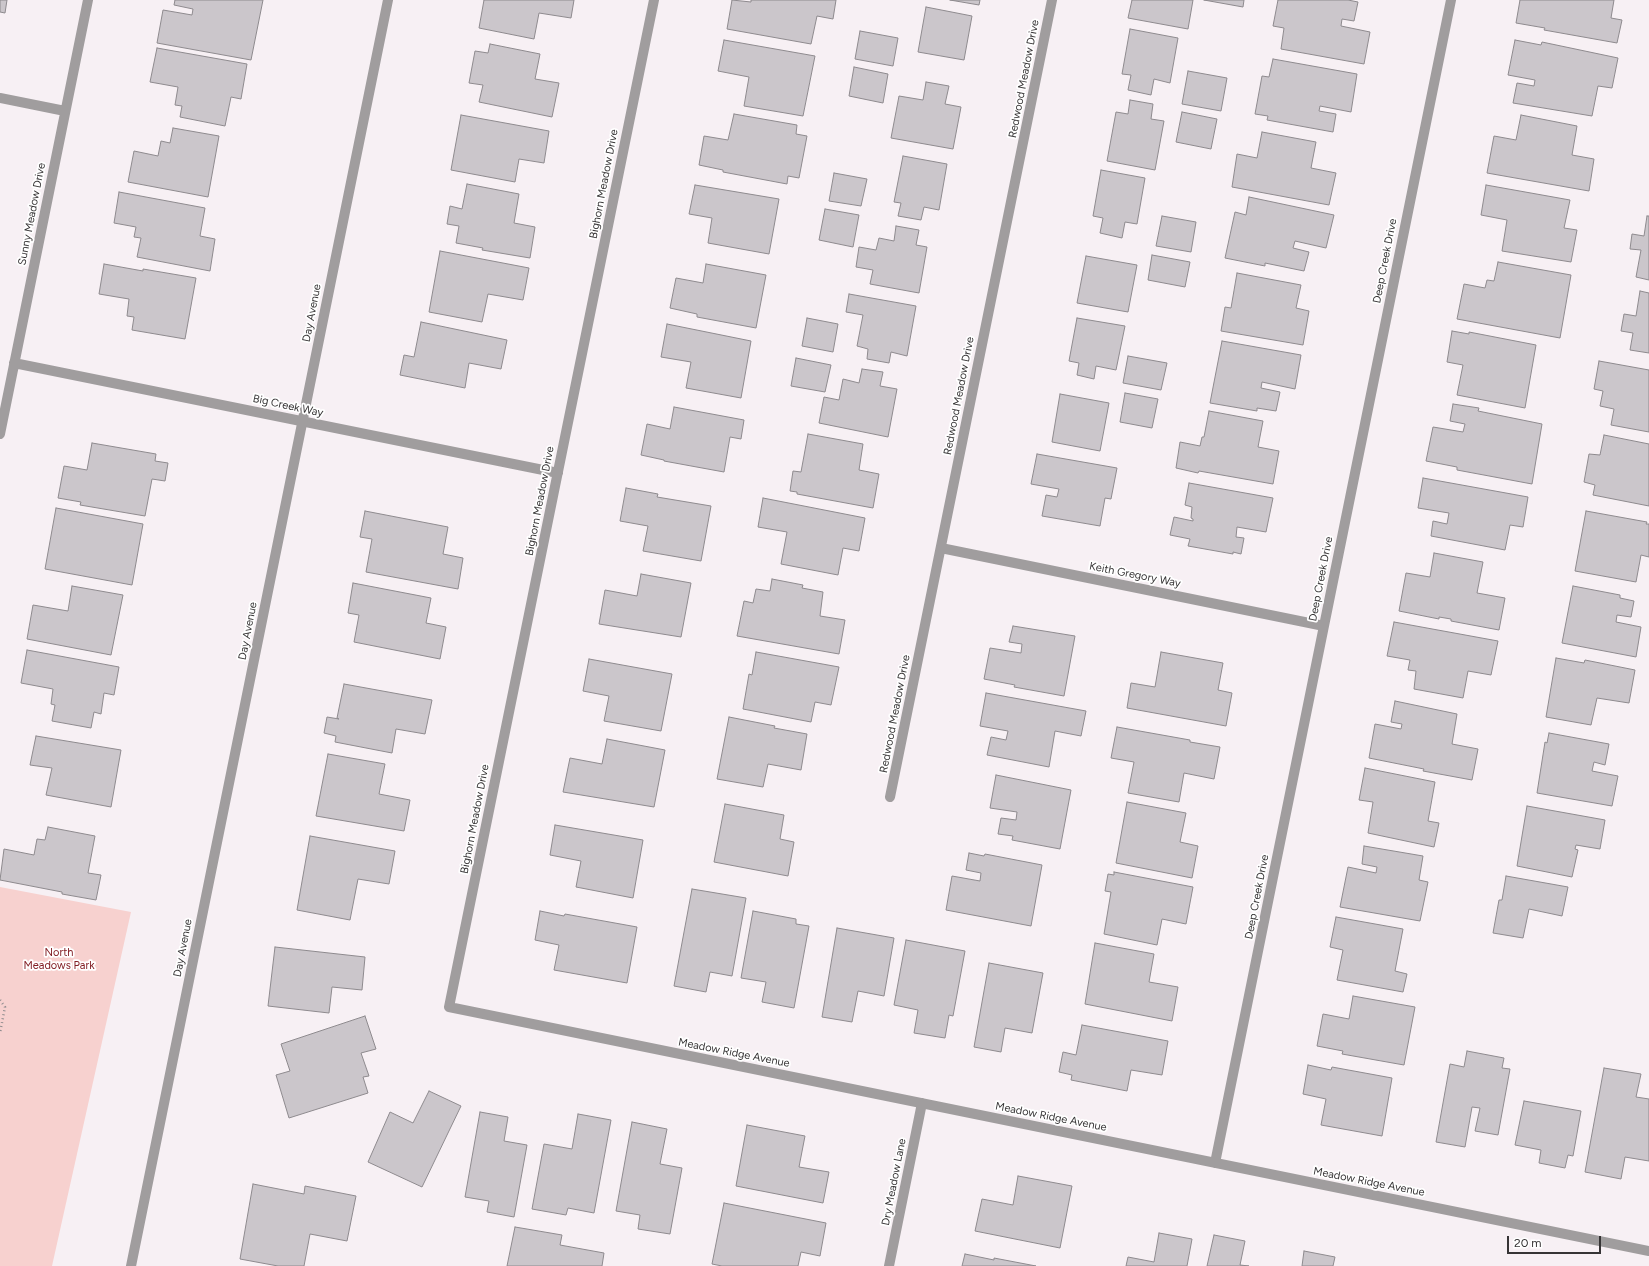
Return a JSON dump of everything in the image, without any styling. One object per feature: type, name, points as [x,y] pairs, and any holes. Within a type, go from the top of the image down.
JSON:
[{"type":"street","name":"Sunny Meadow Drive","points":[[0,434],[88,0]]},
{"type":"street","name":"Day Avenue","points":[[131,1266],[388,0]]},
{"type":"street","name":"Bighorn Meadow Drive","points":[[449,1008],[654,0]]},
{"type":"street","name":"Redwood Meadow Drive","points":[[890,797],[1052,0]]},
{"type":"street","name":"Deep Creek Drive","points":[[1215,1163],[1451,0]]},
{"type":"street","points":[[0,98],[65,111]]},
{"type":"street","name":"Big Creek Way","points":[[14,362],[558,473]]},
{"type":"street","name":"Keith Gregory Way","points":[[941,548],[1324,626]]},
{"type":"street","name":"Meadow Ridge Avenue","points":[[449,1008],[1649,1251]]},
{"type":"street","name":"Dry Meadow Lane","points":[[889,1266],[922,1103]]},
{"type":"path","points":[[0,1000],[5,1007],[0,1033]]},
{"type":"green space","name":"North Meadows Park","points":[[0,887],[131,912],[52,1266],[0,1266]]},
{"type":"building","points":[[0,0],[7,0],[5,13],[0,12]]},
{"type":"building","points":[[175,0],[263,0],[251,60],[157,43],[163,10],[192,15],[193,9],[174,5]]},
{"type":"building","points":[[484,0],[574,0],[571,18],[539,13],[534,39],[479,28]]},
{"type":"building","points":[[732,0],[751,2],[751,0],[836,0],[833,19],[817,16],[811,44],[727,29]]},
{"type":"building","points":[[950,0],[980,0],[979,5]]},
{"type":"building","points":[[1132,0],[1193,0],[1188,29],[1128,18]]},
{"type":"building","points":[[1204,0],[1244,0],[1243,7]]},
{"type":"building","points":[[1278,0],[1348,0],[1358,2],[1354,21],[1342,19],[1341,26],[1370,32],[1364,64],[1281,49],[1284,28],[1273,26]]},
{"type":"building","points":[[1520,0],[1614,0],[1611,18],[1622,20],[1617,43],[1544,30],[1545,28],[1516,23]]},
{"type":"building","points":[[926,7],[972,16],[964,60],[918,52]]},
{"type":"building","points":[[1130,29],[1178,38],[1170,83],[1154,79],[1151,95],[1128,90],[1131,75],[1122,74]]},
{"type":"building","points":[[860,31],[898,38],[893,66],[855,59]]},
{"type":"building","points":[[724,40],[815,56],[803,116],[744,106],[749,77],[718,71]]},
{"type":"building","points":[[1515,40],[1541,45],[1542,42],[1618,58],[1612,88],[1598,86],[1592,116],[1513,103],[1517,83],[1534,86],[1535,80],[1508,75]]},
{"type":"building","points":[[490,44],[540,54],[535,79],[559,83],[552,117],[479,102],[483,85],[469,83],[475,51],[488,53]]},
{"type":"building","points":[[157,48],[247,64],[241,99],[231,97],[225,126],[180,117],[182,106],[175,105],[178,87],[150,82]]},
{"type":"building","points":[[1273,59],[1357,74],[1351,112],[1320,106],[1319,111],[1336,114],[1333,132],[1267,120],[1268,116],[1255,114],[1262,76],[1269,77]]},
{"type":"building","points":[[854,67],[888,74],[883,103],[849,96]]},
{"type":"building","points":[[1188,71],[1227,78],[1221,111],[1182,104]]},
{"type":"building","points":[[926,82],[949,86],[945,104],[961,107],[953,149],[891,138],[899,96],[923,100]]},
{"type":"building","points":[[1130,100],[1153,104],[1151,119],[1164,121],[1155,170],[1107,161],[1116,112],[1128,114]]},
{"type":"building","points":[[1182,112],[1217,119],[1211,149],[1176,142]]},
{"type":"building","points":[[734,114],[797,125],[796,134],[807,136],[799,178],[788,176],[787,184],[723,172],[723,170],[699,165],[704,136],[728,140]]},
{"type":"building","points":[[461,115],[549,131],[544,163],[519,159],[515,182],[451,170]]},
{"type":"building","points":[[1521,115],[1577,126],[1572,155],[1594,159],[1589,191],[1487,173],[1494,136],[1516,140]]},
{"type":"building","points":[[173,128],[219,136],[208,197],[128,182],[134,151],[158,156],[161,141],[170,143]]},
{"type":"building","points":[[1262,132],[1316,142],[1311,168],[1336,173],[1329,205],[1232,187],[1237,154],[1257,158]]},
{"type":"building","points":[[903,156],[947,164],[939,210],[924,207],[921,220],[898,216],[901,203],[894,202]]},
{"type":"building","points":[[1101,170],[1145,178],[1137,224],[1125,222],[1122,238],[1100,233],[1103,218],[1093,216]]},
{"type":"building","points":[[834,173],[867,179],[861,206],[829,201]]},
{"type":"building","points":[[467,184],[519,194],[514,223],[535,227],[530,258],[482,250],[483,248],[456,243],[459,226],[447,224],[450,206],[462,209]]},
{"type":"building","points":[[695,185],[779,199],[769,254],[708,243],[712,218],[689,214]]},
{"type":"building","points":[[1486,185],[1570,200],[1564,228],[1577,230],[1571,262],[1502,251],[1507,220],[1481,215]]},
{"type":"building","points":[[119,192],[205,208],[200,236],[215,239],[210,271],[137,257],[141,238],[134,237],[136,227],[114,223]]},
{"type":"building","points":[[1249,197],[1334,215],[1326,248],[1295,241],[1293,248],[1309,252],[1304,271],[1265,263],[1265,266],[1225,258],[1235,212],[1246,215]]},
{"type":"building","points":[[825,209],[859,215],[853,247],[819,240]]},
{"type":"building","points":[[1162,216],[1196,222],[1191,252],[1156,246]]},
{"type":"building","points":[[1647,216],[1649,216],[1649,280],[1636,277],[1641,250],[1630,249],[1632,234],[1644,236]]},
{"type":"building","points":[[896,226],[919,230],[916,245],[927,247],[919,293],[870,284],[873,270],[856,267],[859,247],[876,250],[879,238],[894,241]]},
{"type":"building","points":[[440,251],[529,268],[523,300],[488,294],[482,322],[429,312]]},
{"type":"building","points":[[1152,255],[1190,262],[1185,287],[1148,280]]},
{"type":"building","points":[[1086,256],[1137,265],[1128,312],[1077,303]]},
{"type":"building","points":[[1498,262],[1571,275],[1560,338],[1457,319],[1464,284],[1485,288],[1487,280],[1494,281]]},
{"type":"building","points":[[104,264],[196,278],[185,339],[132,330],[134,317],[127,316],[129,299],[99,294]]},
{"type":"building","points":[[706,264],[766,275],[756,328],[697,317],[697,314],[670,308],[676,278],[703,283]]},
{"type":"building","points":[[1237,273],[1301,285],[1296,308],[1309,311],[1303,345],[1221,331],[1225,307],[1231,308]]},
{"type":"building","points":[[1640,291],[1649,293],[1649,353],[1630,350],[1633,333],[1621,331],[1624,314],[1636,316]]},
{"type":"building","points":[[849,294],[916,306],[907,356],[891,352],[889,363],[867,359],[868,349],[857,346],[863,315],[846,312]]},
{"type":"building","points":[[807,318],[838,324],[833,352],[802,346]]},
{"type":"building","points":[[1077,318],[1125,326],[1116,370],[1096,366],[1094,379],[1077,375],[1079,363],[1069,361]]},
{"type":"building","points":[[421,322],[507,340],[501,369],[469,363],[465,388],[400,375],[404,355],[414,357]]},
{"type":"building","points":[[667,324],[751,341],[741,398],[686,388],[691,362],[661,357]]},
{"type":"building","points":[[1452,331],[1469,334],[1469,332],[1536,345],[1525,408],[1457,395],[1463,365],[1447,362]]},
{"type":"building","points":[[1222,341],[1301,355],[1295,389],[1262,382],[1261,388],[1280,392],[1276,411],[1257,408],[1257,411],[1210,403]]},
{"type":"building","points":[[1128,356],[1167,363],[1161,390],[1123,383]]},
{"type":"building","points":[[796,358],[831,365],[825,392],[791,386]]},
{"type":"building","points":[[1599,361],[1649,370],[1649,432],[1611,425],[1614,409],[1600,406],[1603,391],[1594,389]]},
{"type":"building","points":[[862,369],[883,372],[880,386],[897,389],[888,437],[819,423],[824,397],[839,400],[843,379],[859,383]]},
{"type":"building","points":[[1125,393],[1158,399],[1152,428],[1120,422]]},
{"type":"building","points":[[1060,394],[1109,403],[1100,451],[1052,442]]},
{"type":"building","points":[[1453,404],[1479,408],[1478,411],[1542,424],[1532,484],[1457,470],[1457,467],[1426,461],[1433,427],[1463,432],[1465,424],[1450,421]]},
{"type":"building","points":[[674,407],[744,420],[741,439],[730,437],[724,472],[664,461],[641,455],[647,424],[670,429]]},
{"type":"building","points":[[1209,411],[1263,421],[1258,447],[1279,451],[1273,484],[1199,471],[1198,473],[1176,468],[1180,442],[1200,446],[1202,437],[1204,437]]},
{"type":"building","points":[[808,434],[863,444],[859,470],[879,474],[873,508],[797,494],[797,492],[790,491],[793,471],[801,472]]},
{"type":"building","points":[[1604,435],[1649,444],[1649,506],[1593,495],[1595,485],[1584,482],[1589,454],[1600,455]]},
{"type":"building","points":[[92,443],[156,454],[155,461],[168,463],[165,481],[152,479],[145,516],[80,505],[81,502],[58,498],[64,466],[87,470]]},
{"type":"building","points":[[1037,454],[1117,468],[1111,499],[1105,498],[1100,526],[1042,516],[1046,495],[1057,497],[1059,489],[1031,484]]},
{"type":"building","points":[[1423,478],[1528,497],[1523,527],[1510,525],[1505,550],[1431,536],[1433,521],[1447,524],[1449,513],[1418,508]]},
{"type":"building","points":[[1189,483],[1273,498],[1266,532],[1237,527],[1236,537],[1244,538],[1241,554],[1188,546],[1190,539],[1170,535],[1174,517],[1193,521],[1191,518],[1192,507],[1185,505]]},
{"type":"building","points":[[626,488],[658,494],[657,497],[711,506],[701,561],[643,551],[648,526],[620,521]]},
{"type":"building","points":[[763,498],[865,518],[859,551],[843,548],[838,575],[781,564],[787,532],[758,527]]},
{"type":"building","points":[[56,508],[143,524],[132,585],[45,569]]},
{"type":"building","points":[[365,511],[448,527],[443,554],[463,558],[458,589],[366,572],[372,539],[360,537]]},
{"type":"building","points":[[1586,511],[1647,522],[1646,524],[1649,524],[1649,557],[1641,555],[1636,582],[1575,571]]},
{"type":"building","points":[[1434,553],[1483,562],[1477,593],[1505,598],[1499,630],[1451,621],[1451,619],[1439,617],[1439,619],[1399,611],[1406,573],[1430,577]]},
{"type":"building","points":[[641,574],[691,583],[681,637],[599,624],[605,590],[637,596]]},
{"type":"building","points":[[772,579],[803,585],[802,588],[823,592],[820,616],[845,620],[839,654],[737,636],[744,601],[753,603],[756,589],[770,591]]},
{"type":"building","points":[[353,583],[431,598],[426,623],[446,627],[440,659],[354,642],[359,615],[348,613]]},
{"type":"building","points":[[72,586],[123,595],[111,655],[27,639],[33,605],[68,611]]},
{"type":"building","points":[[1573,586],[1620,595],[1620,598],[1634,601],[1631,617],[1617,615],[1616,622],[1641,627],[1636,657],[1562,643]]},
{"type":"building","points":[[1394,622],[1498,641],[1491,675],[1468,671],[1463,698],[1414,689],[1416,671],[1408,670],[1410,660],[1387,656]]},
{"type":"building","points":[[1013,626],[1075,636],[1064,696],[1014,687],[1015,685],[984,679],[990,648],[1021,653],[1022,644],[1009,642]]},
{"type":"building","points":[[27,650],[119,667],[114,695],[104,693],[101,714],[94,712],[91,728],[52,721],[55,705],[51,704],[53,689],[21,683]]},
{"type":"building","points":[[756,652],[839,667],[831,705],[815,702],[811,722],[743,709],[749,674],[752,675]]},
{"type":"building","points":[[1161,652],[1223,663],[1218,690],[1232,693],[1226,726],[1127,708],[1131,683],[1155,687]]},
{"type":"building","points":[[1556,658],[1584,663],[1585,660],[1635,670],[1629,703],[1597,698],[1591,725],[1546,717]]},
{"type":"building","points":[[589,659],[672,674],[661,731],[604,721],[609,696],[583,691]]},
{"type":"building","points":[[344,684],[432,700],[425,734],[396,729],[392,753],[335,742],[336,736],[324,733],[327,717],[339,719],[337,718]]},
{"type":"building","points":[[986,693],[1086,711],[1081,736],[1055,731],[1049,767],[987,755],[991,737],[1006,740],[1008,731],[980,726]]},
{"type":"building","points":[[1395,701],[1457,714],[1452,744],[1478,749],[1472,780],[1423,771],[1424,769],[1369,758],[1375,724],[1401,729],[1402,724],[1391,722]]},
{"type":"building","points":[[729,717],[807,734],[801,770],[768,764],[763,787],[717,779]]},
{"type":"building","points":[[1117,727],[1220,747],[1214,779],[1184,773],[1179,802],[1128,793],[1134,762],[1111,758]]},
{"type":"building","points":[[1549,733],[1609,744],[1605,765],[1594,762],[1592,771],[1618,776],[1612,806],[1537,793],[1545,742],[1547,743]]},
{"type":"building","points":[[36,736],[121,750],[111,807],[46,795],[52,768],[30,765]]},
{"type":"building","points":[[607,739],[665,750],[654,807],[563,792],[570,758],[602,764]]},
{"type":"building","points":[[328,754],[385,764],[379,794],[410,800],[404,831],[316,816]]},
{"type":"building","points":[[1365,768],[1435,782],[1428,821],[1439,823],[1434,847],[1368,833],[1373,802],[1359,800]]},
{"type":"building","points":[[996,775],[1071,790],[1060,849],[1012,840],[1013,836],[998,834],[1001,818],[1016,820],[1017,812],[990,808]]},
{"type":"building","points":[[1127,802],[1186,813],[1180,842],[1198,846],[1192,878],[1116,863]]},
{"type":"building","points":[[725,804],[784,815],[780,839],[794,842],[788,876],[714,862]]},
{"type":"building","points":[[1527,806],[1605,820],[1600,849],[1576,845],[1575,849],[1578,850],[1572,877],[1517,866]]},
{"type":"building","points":[[555,825],[643,840],[633,898],[576,887],[581,861],[550,855]]},
{"type":"building","points":[[48,827],[95,836],[88,873],[101,875],[96,900],[0,880],[4,849],[34,855],[37,839],[45,840]]},
{"type":"building","points":[[310,836],[395,851],[389,884],[358,879],[350,920],[297,910]]},
{"type":"building","points":[[1364,846],[1423,856],[1419,880],[1428,882],[1420,921],[1340,907],[1348,867],[1376,873],[1377,867],[1362,864]]},
{"type":"building","points":[[969,853],[984,856],[985,854],[1042,865],[1031,926],[946,910],[952,876],[980,881],[981,873],[966,870]]},
{"type":"building","points":[[1114,872],[1193,887],[1186,924],[1162,919],[1157,945],[1104,934],[1111,892],[1105,891],[1108,874],[1114,875]]},
{"type":"building","points":[[1506,876],[1568,887],[1562,916],[1529,909],[1523,938],[1493,933],[1499,900],[1502,900]]},
{"type":"building","points":[[692,889],[746,898],[732,976],[710,972],[706,992],[674,986]]},
{"type":"building","points":[[540,911],[637,927],[627,983],[554,970],[559,945],[535,940]]},
{"type":"building","points":[[753,911],[796,919],[796,924],[809,926],[794,1008],[762,1002],[766,982],[741,978]]},
{"type":"building","points":[[1336,917],[1403,929],[1395,971],[1407,974],[1403,992],[1337,980],[1343,950],[1330,947]]},
{"type":"building","points":[[837,928],[894,938],[884,996],[858,991],[852,1022],[822,1017]]},
{"type":"building","points":[[906,940],[965,951],[953,1016],[949,1015],[945,1038],[914,1033],[918,1010],[894,1005]]},
{"type":"building","points":[[1095,943],[1154,954],[1149,982],[1178,987],[1172,1021],[1085,1004]]},
{"type":"building","points":[[275,947],[365,957],[362,990],[332,987],[329,1013],[268,1006]]},
{"type":"building","points":[[989,963],[1043,973],[1032,1033],[1005,1028],[1001,1052],[974,1047]]},
{"type":"building","points":[[1353,996],[1415,1007],[1404,1065],[1342,1054],[1343,1051],[1317,1046],[1323,1014],[1349,1019]]},
{"type":"building","points":[[365,1016],[376,1049],[361,1053],[369,1076],[363,1077],[368,1093],[289,1118],[276,1075],[290,1071],[281,1044]]},
{"type":"building","points":[[1082,1025],[1168,1041],[1162,1075],[1131,1070],[1127,1091],[1071,1080],[1072,1075],[1059,1072],[1063,1052],[1076,1055]]},
{"type":"building","points":[[1467,1051],[1504,1058],[1502,1068],[1510,1069],[1498,1135],[1475,1131],[1480,1108],[1472,1107],[1465,1147],[1436,1142],[1450,1064],[1464,1067]]},
{"type":"building","points":[[1308,1065],[1331,1070],[1332,1067],[1392,1078],[1382,1136],[1321,1125],[1326,1099],[1303,1094]]},
{"type":"building","points":[[1604,1068],[1641,1074],[1636,1097],[1649,1099],[1649,1161],[1625,1157],[1621,1179],[1585,1172]]},
{"type":"building","points":[[429,1091],[461,1106],[422,1187],[368,1162],[390,1112],[413,1123]]},
{"type":"building","points":[[1524,1101],[1581,1111],[1573,1156],[1568,1155],[1565,1168],[1539,1163],[1541,1150],[1515,1145]]},
{"type":"building","points":[[480,1112],[508,1117],[504,1141],[527,1145],[514,1217],[487,1212],[489,1201],[465,1197]]},
{"type":"building","points":[[578,1114],[611,1120],[594,1213],[568,1208],[566,1215],[532,1209],[544,1144],[572,1149]]},
{"type":"building","points":[[632,1122],[667,1129],[660,1164],[682,1168],[670,1234],[638,1229],[640,1215],[616,1211]]},
{"type":"building","points":[[747,1125],[805,1136],[799,1167],[829,1172],[823,1203],[736,1186]]},
{"type":"building","points":[[1018,1176],[1072,1186],[1060,1248],[975,1231],[982,1199],[1013,1205]]},
{"type":"building","points":[[253,1184],[304,1194],[305,1186],[356,1196],[347,1241],[310,1234],[304,1266],[278,1266],[240,1259]]},
{"type":"building","points":[[724,1203],[826,1223],[820,1256],[801,1252],[798,1266],[722,1266],[712,1264]]},
{"type":"building","points":[[515,1227],[562,1235],[560,1245],[604,1253],[602,1266],[507,1266]]},
{"type":"building","points":[[1159,1233],[1192,1239],[1187,1266],[1126,1266],[1128,1257],[1154,1262]]},
{"type":"building","points":[[1214,1235],[1245,1241],[1240,1265],[1249,1266],[1207,1266]]},
{"type":"building","points":[[1304,1251],[1335,1257],[1333,1266],[1302,1266]]},
{"type":"building","points":[[965,1254],[994,1260],[994,1258],[1036,1266],[962,1266]]}]
